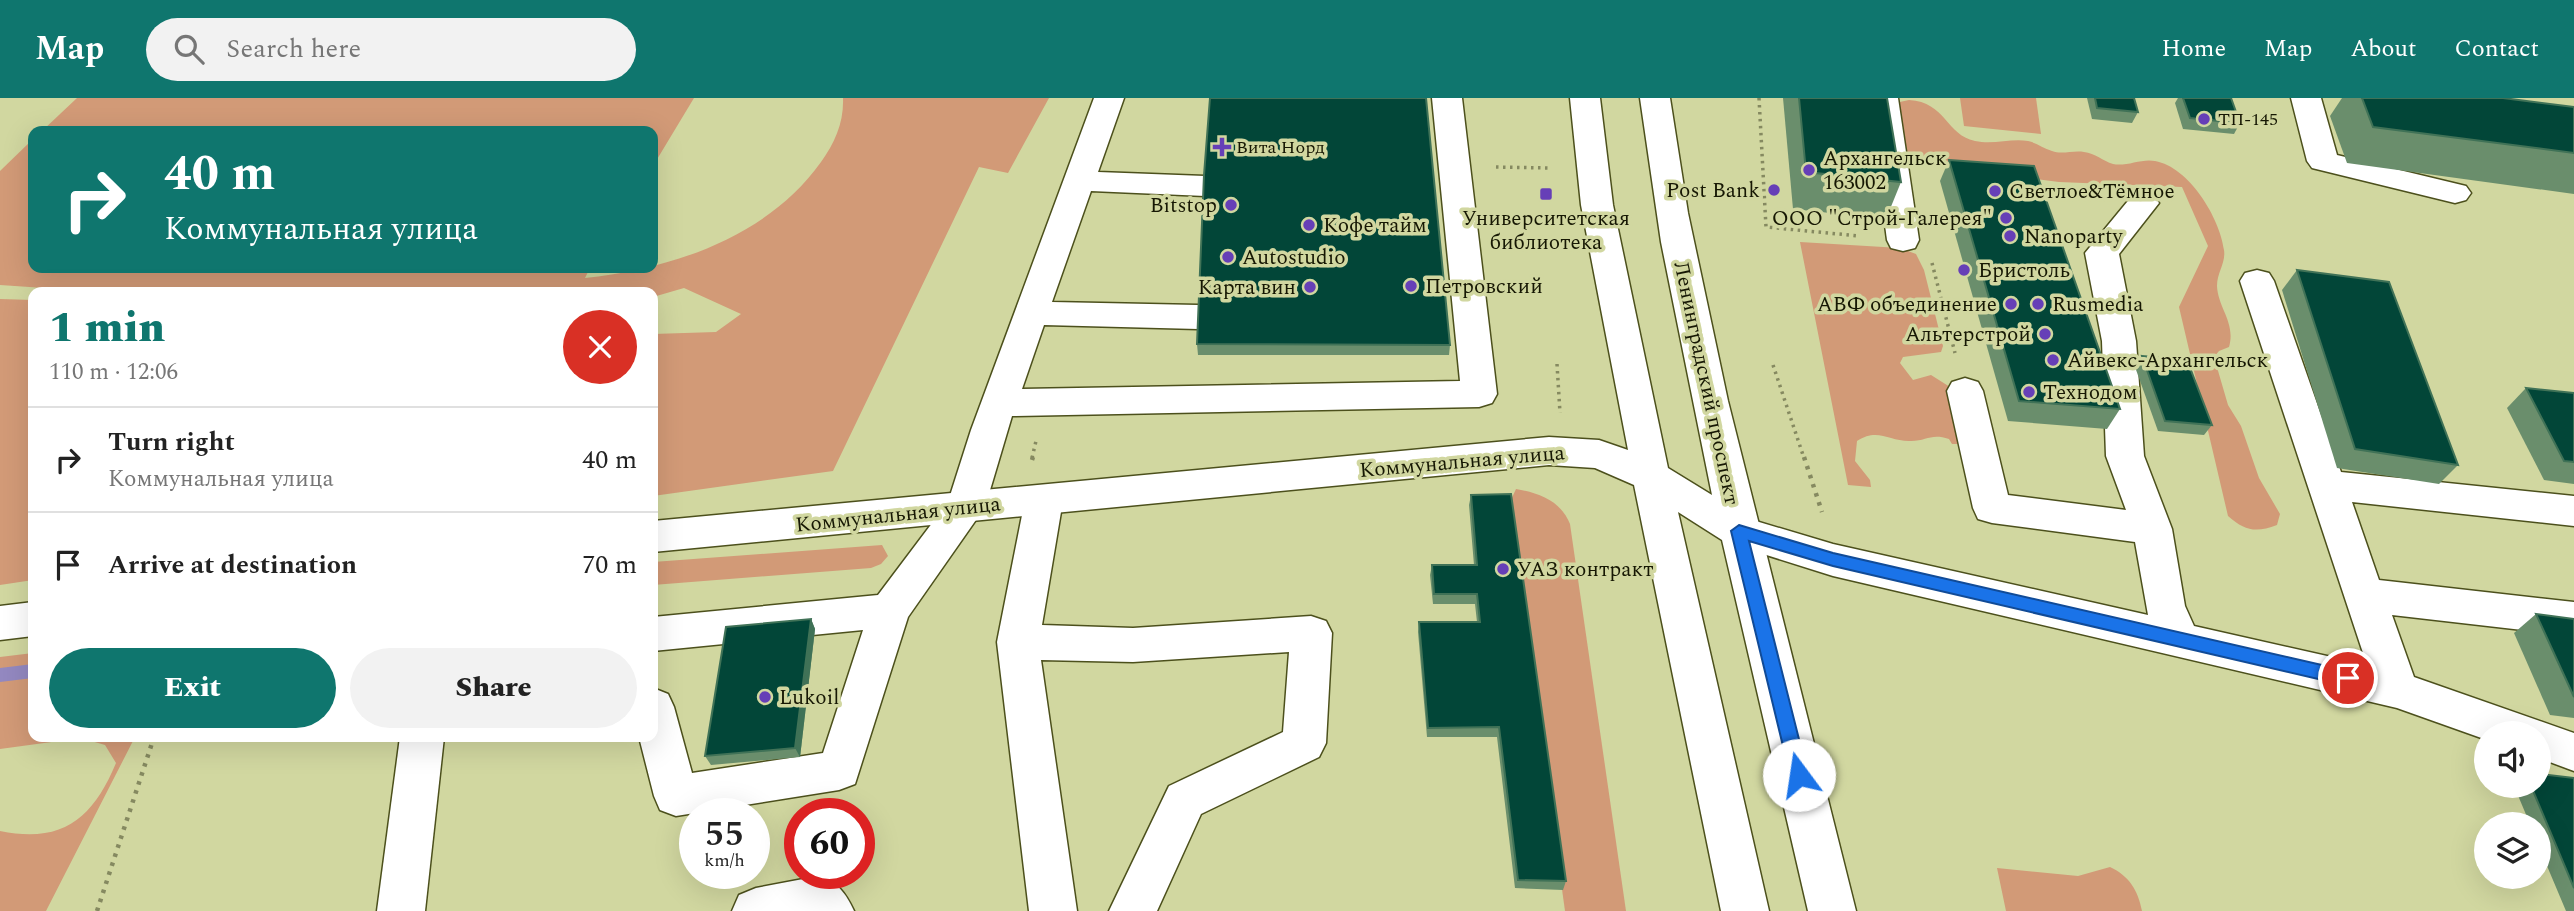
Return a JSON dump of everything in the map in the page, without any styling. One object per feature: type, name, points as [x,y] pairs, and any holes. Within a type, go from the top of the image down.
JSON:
[{"type":"main road","points":[[658,726],[676,796],[839,770],[890,611],[966,507],[999,403],[1108,98]]},
{"type":"main road","points":[[1586,98],[1597,205],[1651,476],[1745,911]]},
{"type":"main road","name":"Ленинградский проспект","points":[[1655,98],[1661,156],[1675,229],[1739,531],[1832,911]]},
{"type":"main road","points":[[1883,98],[1903,240]]},
{"type":"main road","points":[[2306,98],[2323,161],[2455,193]]},
{"type":"main road","points":[[999,403],[1479,394],[1448,102]]},
{"type":"main road","points":[[1079,181],[1205,186]]},
{"type":"main road","points":[[2143,203],[2102,253],[2119,341],[2125,456],[2152,529],[2165,606],[2178,638]]},
{"type":"main road","points":[[2257,281],[2397,690]]},
{"type":"main road","points":[[1031,313],[1198,317]]},
{"type":"main road","points":[[1965,391],[1992,508],[2152,529]]},
{"type":"main road","name":"Коммунальная улица","points":[[658,537],[1549,451],[1599,454],[1651,476],[1739,531],[1833,559],[2397,690],[2487,721]]},
{"type":"main road","points":[[2327,485],[2574,510]]},
{"type":"main road","points":[[1044,500],[1018,642],[1054,911]]},
{"type":"main road","points":[[2364,595],[2574,619]]},
{"type":"main road","points":[[658,634],[890,611]]},
{"type":"main road","points":[[0,623],[28,620]]},
{"type":"main road","points":[[1018,642],[1133,645],[1311,633],[1304,743],[1185,800],[1133,911]]},
{"type":"main road","points":[[401,911],[421,742]]},
{"type":"main road","points":[[2551,744],[2574,752]]},
{"type":"main road","points":[[756,911],[820,898],[830,911]]},
{"type":"path","points":[[1759,98],[1766,227]]},
{"type":"path","points":[[1487,167],[1555,168]]},
{"type":"path","points":[[1773,365],[1824,517]]},
{"type":"path","points":[[97,911],[152,742]]},
{"type":"shaded area","points":[[77,98],[694,98],[658,158],[658,126],[47,126]]},
{"type":"shaded area","points":[[843,98],[1049,98],[1008,173],[979,167],[833,471],[658,495],[658,334],[716,332],[741,314],[684,288],[658,296],[658,287],[0,285],[0,171],[28,144],[28,273],[588,273],[585,278],[623,273],[658,273],[658,265],[715,245],[746,229],[774,210],[799,188],[821,162],[834,140]]},
{"type":"shaded area","points":[[1960,98],[2036,98],[2041,134],[1964,126]]},
{"type":"shaded area","points":[[1909,100],[1931,106],[1965,138],[1975,141],[2028,141],[2056,152],[2088,153],[2118,165],[2155,161],[2168,165],[2191,183],[2216,223],[2224,250],[2217,286],[2231,338],[2229,347],[2219,351],[2214,357],[2228,405],[2241,426],[2259,478],[2280,514],[2277,525],[2251,529],[2228,516],[2179,307],[2208,246],[2182,187],[2059,182],[1922,164],[1903,156],[1895,103]]},
{"type":"shaded area","points":[[1800,242],[1900,248],[1916,254],[1924,270],[1943,346],[1941,352],[1903,357],[1900,363],[1913,380],[1931,375],[1950,387],[1960,444],[1952,444],[1949,439],[1938,437],[1904,441],[1878,435],[1864,437],[1857,441],[1855,461],[1870,480],[1871,487],[1848,485]]},
{"type":"shaded area","points":[[0,299],[28,300],[28,581],[0,585]]},
{"type":"shaded area","points":[[1516,489],[1548,499],[1561,509],[1570,524],[1626,911],[1565,911],[1509,504]]},
{"type":"shaded area","points":[[882,545],[888,556],[881,564],[871,568],[658,585],[658,562]]},
{"type":"shaded area","points":[[28,654],[28,742],[52,742],[0,749],[0,657]]},
{"type":"shaded area","points":[[95,742],[132,742],[46,911],[0,911],[0,831],[41,834],[58,830],[86,812],[97,799],[116,763],[105,745]]},
{"type":"shaded area","points":[[2110,867],[2132,884],[2142,911],[2006,911],[1997,868],[2078,876]]},
{"type":"building","points":[[1210,98],[1426,98],[1450,345],[1197,344]]},
{"type":"building","points":[[1799,98],[1887,98],[1901,182],[1806,172]]},
{"type":"building","points":[[2095,98],[2134,98],[2138,112],[2097,108]]},
{"type":"building","points":[[2183,98],[2231,98],[2240,123],[2190,118]]},
{"type":"building","points":[[2362,98],[2503,98],[2574,107],[2574,153],[2373,127]]},
{"type":"building","points":[[1949,160],[2034,166],[2120,409],[2019,401]]},
{"type":"building","points":[[2297,270],[2389,282],[2458,465],[2355,449]]},
{"type":"building","points":[[2142,356],[2187,360],[2212,425],[2165,421]]},
{"type":"building","points":[[2526,388],[2574,393],[2574,462],[2564,461]]},
{"type":"building","points":[[1511,494],[1566,881],[1518,880],[1499,727],[1428,728],[1419,622],[1480,622],[1477,594],[1434,594],[1432,565],[1477,565],[1471,495]]},
{"type":"building","points":[[2536,614],[2574,619],[2574,697]]},
{"type":"building","name":"Lukoil","points":[[811,619],[795,748],[705,756],[726,627]]},
{"type":"building","points":[[2551,775],[2574,778],[2574,888],[2551,833],[2551,812],[2542,812],[2536,798],[2551,798]]},
{"type":"waterway","points":[[0,675],[28,672]]},
{"type":"place","name":"ТП-145","points":[[2204,119]]},
{"type":"place","name":"Вита Норд","points":[[1222,147]]},
{"type":"place","name":"Архангельск 163002","points":[[1809,170]]},
{"type":"place","name":"Post Bank","points":[[1774,190]]},
{"type":"place","name":"Светлое&Тёмное","points":[[1995,191]]},
{"type":"place","name":"Университетская библиотека","points":[[1546,194]]},
{"type":"place","name":"Bitstop","points":[[1231,205]]},
{"type":"place","name":"ООО \"Строй-Галерея\"","points":[[2006,218]]},
{"type":"place","name":"Кофе тайм","points":[[1309,225]]},
{"type":"place","name":"Nanoparty","points":[[2010,236]]},
{"type":"place","name":"Autostudio","points":[[1228,257]]},
{"type":"place","name":"Бристоль","points":[[1964,270]]},
{"type":"place","name":"Петровский","points":[[1411,286]]},
{"type":"place","name":"Карта вин","points":[[1310,287]]},
{"type":"place","name":"АВФ объединение","points":[[2011,304]]},
{"type":"place","name":"Rusmedia","points":[[2038,304]]},
{"type":"place","name":"Альтерстрой","points":[[2045,334]]},
{"type":"place","name":"Айвекс-Архангельск","points":[[2053,360]]},
{"type":"place","name":"Технодом","points":[[2029,392]]},
{"type":"place","name":"УАЗ контракт","points":[[1503,569]]},
{"type":"place","name":"Lukoil","points":[[765,697]]},
{"type":"route","points":[[1799,775],[1739,531],[1833,559],[2348,678]]}]
